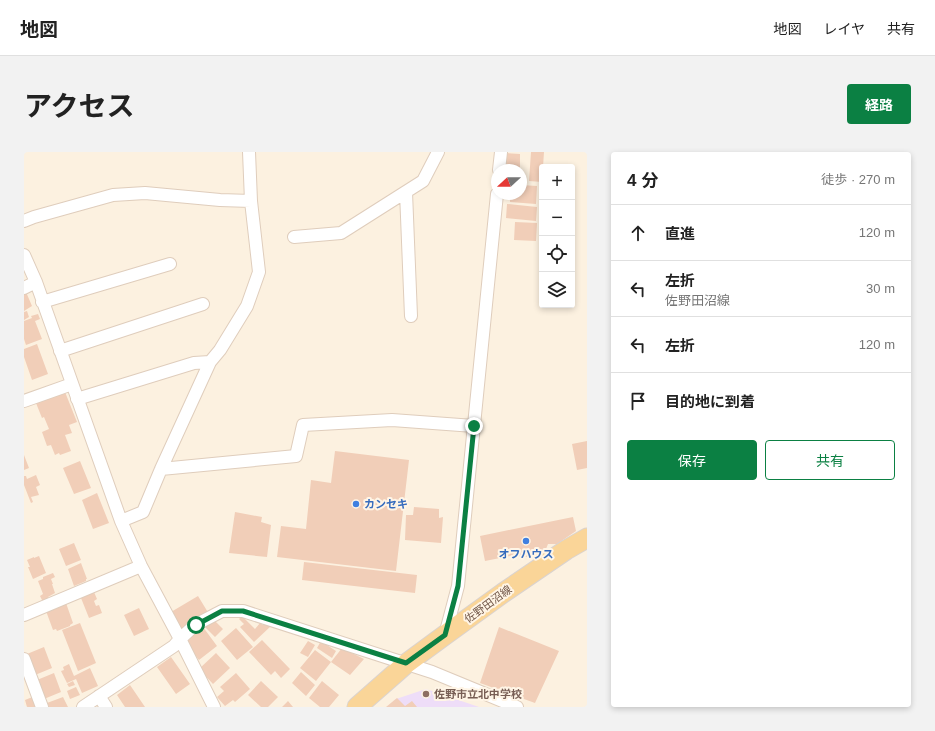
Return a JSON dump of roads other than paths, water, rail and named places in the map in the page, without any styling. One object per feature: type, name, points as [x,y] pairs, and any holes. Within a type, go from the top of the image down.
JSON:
[{"type":"main road","name":"佐野田沼線","points":[[357,707],[406,663],[502,592],[587,538]]},
{"type":"street","points":[[121,521],[143,512],[161,468],[210,362],[220,350],[247,306],[259,272],[251,201],[249,152]]},
{"type":"street","points":[[294,237],[341,233],[423,181],[438,152]]},
{"type":"street","points":[[500,164],[501,152]]},
{"type":"street","points":[[406,192],[411,316]]},
{"type":"street","points":[[24,221],[113,195],[145,193],[220,200],[251,201]]},
{"type":"street","points":[[445,635],[458,586],[496,200]]},
{"type":"street","points":[[24,255],[36,282],[121,521],[141,566],[214,707]]},
{"type":"street","points":[[42,302],[170,264]]},
{"type":"street","points":[[24,288],[36,282]]},
{"type":"street","points":[[60,351],[203,304]]},
{"type":"street","points":[[77,399],[194,363],[210,362]]},
{"type":"street","points":[[24,401],[72,384]]},
{"type":"street","points":[[161,468],[296,456],[303,425],[392,420],[474,426]]},
{"type":"street","points":[[24,615],[141,566]]},
{"type":"street","points":[[84,707],[174,646],[196,625],[222,611],[243,611],[432,672],[517,707]]},
{"type":"street","points":[[24,659],[42,707]]},
{"type":"street","points":[[99,696],[106,707]]},
{"type":"place","name":"カンセキ","points":[[356,504]]},
{"type":"place","name":"オフハウス","points":[[526,541]]},
{"type":"place","name":"佐野市立北中学校","points":[[426,694]]}]
